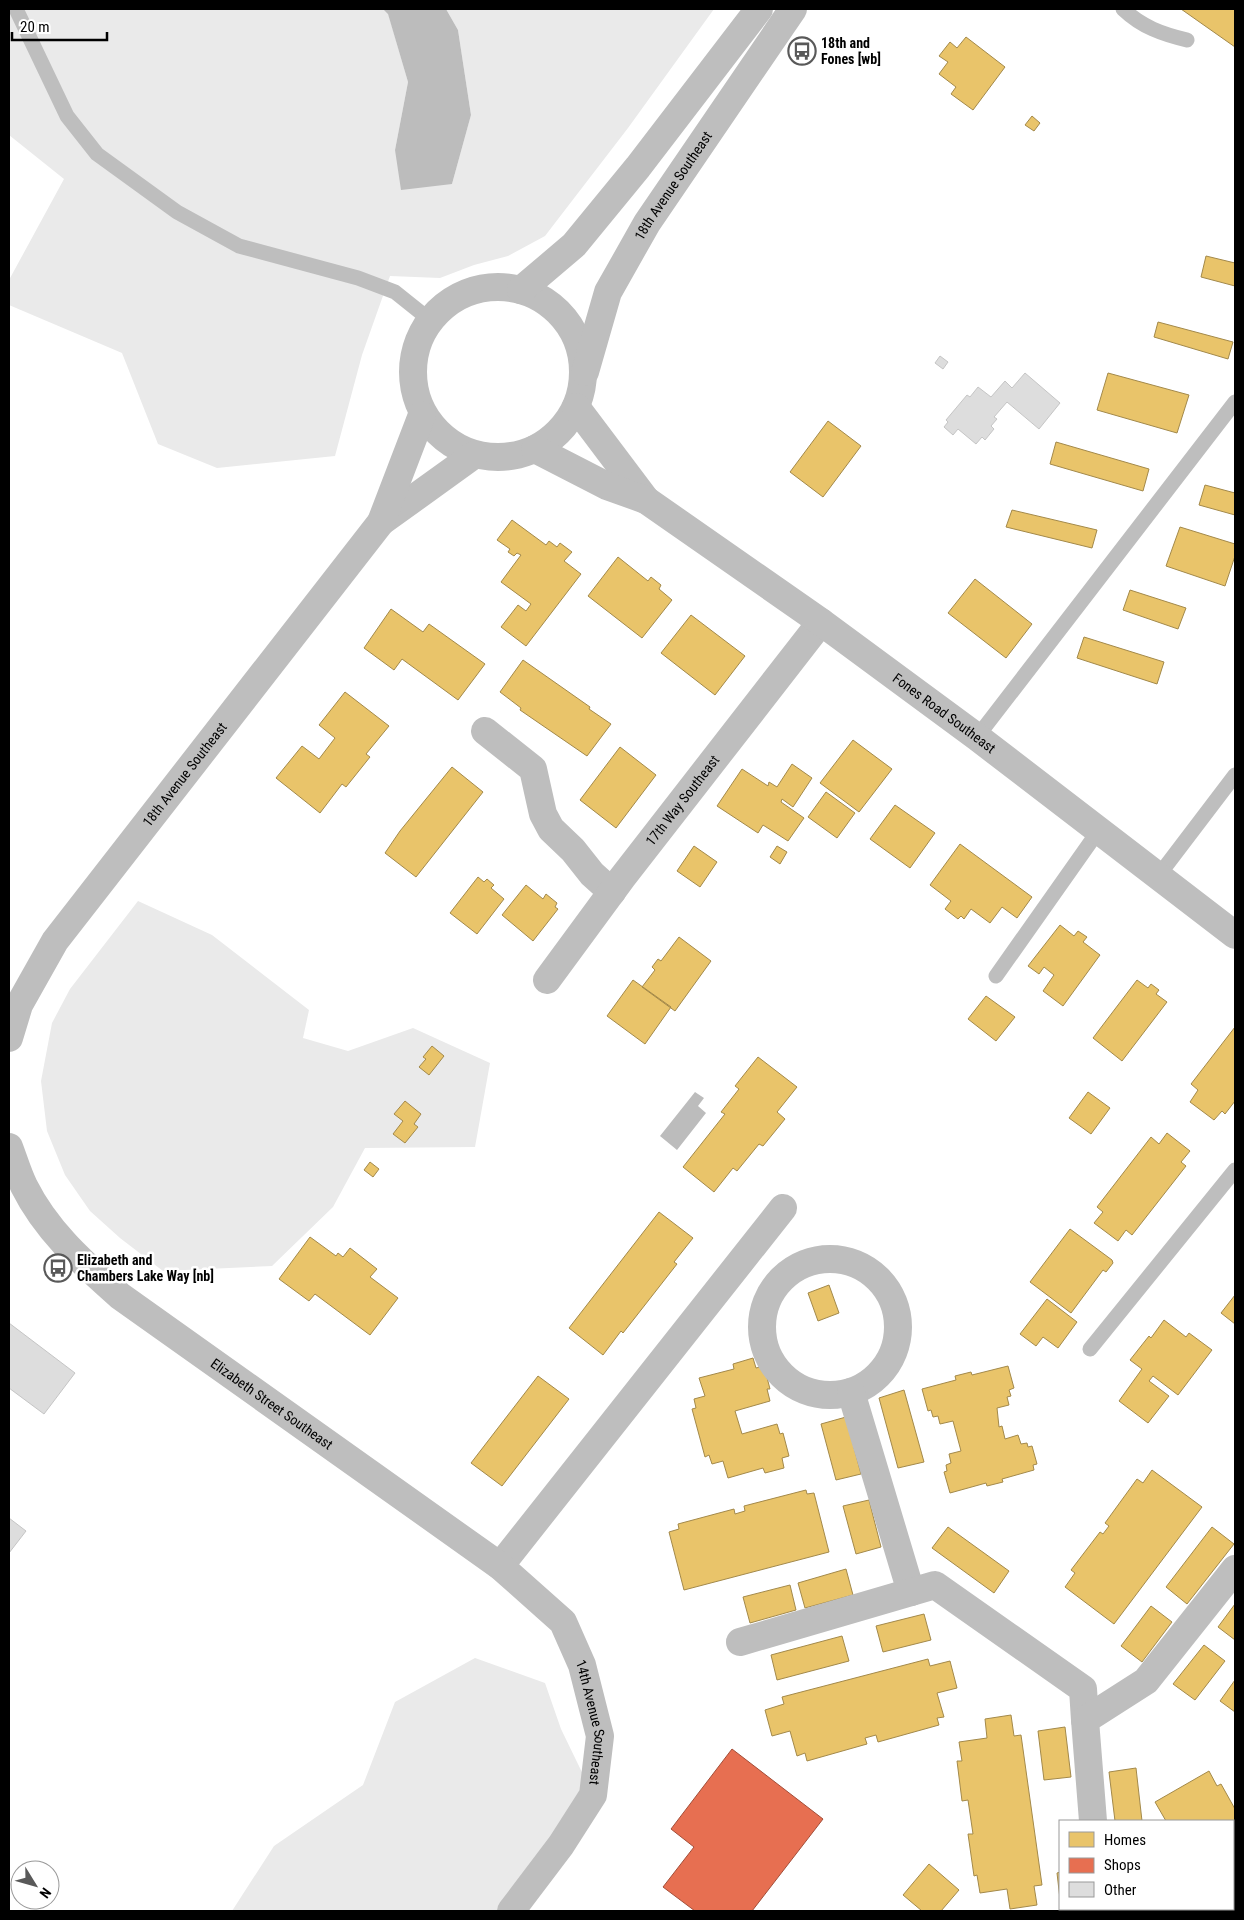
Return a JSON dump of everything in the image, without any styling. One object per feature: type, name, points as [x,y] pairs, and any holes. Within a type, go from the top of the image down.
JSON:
[{"type":"street","points":[[521,290],[574,245],[638,167],[759,9]]},
{"type":"street","name":"18th Avenue Southeast","points":[[583,378],[608,292],[647,222],[793,9]]},
{"type":"street","points":[[487,288],[521,290],[547,302],[568,323],[580,349],[583,378],[576,408],[559,432],[535,450],[505,458],[474,455],[445,440],[422,415],[412,383],[415,350],[430,320],[456,298],[487,288]]},
{"type":"street","name":"Fones Road Southeast","points":[[576,408],[646,500]]},
{"type":"street","name":"18th Avenue Southeast","points":[[381,522],[422,415]]},
{"type":"street","name":"Fones Road Southeast","points":[[535,450],[606,486],[646,500],[821,622],[1100,830],[1235,935]]},
{"type":"street","name":"18th Avenue Southeast","points":[[9,1038],[19,1005],[55,941],[381,522],[474,455]]},
{"type":"street","name":"17th Way Southeast","points":[[547,980],[612,892],[821,622]]},
{"type":"street","points":[[485,731],[533,769],[543,814],[551,829],[573,850],[592,874],[612,892]]},
{"type":"street","name":"Elizabeth Street Southeast","points":[[9,1147],[24,1186],[44,1221],[71,1253],[120,1296],[500,1566],[563,1622],[568,1632]]},
{"type":"street","points":[[500,1566],[783,1208]]},
{"type":"street","points":[[838,1258],[863,1267],[883,1284],[895,1307],[897,1333],[890,1358],[874,1379],[851,1392],[818,1394],[794,1385],[774,1367],[763,1343],[762,1317],[771,1292],[788,1272],[812,1260],[838,1258]]},
{"type":"street","points":[[851,1392],[911,1592]]},
{"type":"street","points":[[1085,1720],[1146,1681],[1235,1569]]},
{"type":"street","points":[[740,1642],[935,1584],[1083,1690],[1093,1820]]},
{"type":"street","name":"14th Avenue Southeast","points":[[511,1911],[561,1845],[593,1795],[600,1736],[582,1665],[568,1632]]},
{"type":"lane","points":[[16,9],[66,116],[97,154],[177,212],[239,246],[358,278],[395,292],[430,320]]},
{"type":"lane","points":[[1123,9],[1133,18],[1157,32],[1187,40]]},
{"type":"lane","points":[[976,737],[1235,402]]},
{"type":"lane","points":[[1158,874],[1235,776]]},
{"type":"lane","points":[[996,976],[1100,830]]},
{"type":"lane","points":[[1090,1349],[1235,1170]]},
{"type":"shaded area","points":[[9,9],[383,9],[388,13],[408,82],[395,150],[452,184],[471,115],[458,30],[446,9],[714,9],[628,128],[545,236],[508,256],[474,265],[440,278],[390,276],[362,355],[335,456],[217,468],[158,444],[122,353],[9,305],[9,280],[64,179],[9,135]]},
{"type":"shaded area","points":[[383,9],[446,9],[458,30],[471,115],[452,184],[401,190],[395,150],[408,82],[388,14]]},
{"type":"shaded area","points":[[138,901],[212,935],[309,1010],[303,1038],[348,1051],[413,1028],[490,1063],[475,1147],[365,1148],[333,1207],[272,1266],[163,1271],[120,1238],[90,1211],[65,1175],[47,1131],[41,1081],[52,1023],[70,989]]},
{"type":"shaded area","points":[[695,1092],[704,1098],[698,1106],[706,1113],[677,1150],[660,1136]]},
{"type":"shaded area","points":[[475,1658],[545,1683],[561,1729],[593,1795],[511,1911],[232,1911],[274,1846],[363,1785],[395,1702]]},
{"type":"building: Homes","points":[[1181,9],[1235,9],[1235,47]]},
{"type":"building: Homes","points":[[966,37],[1005,67],[973,110],[951,94],[956,87],[939,74],[948,62],[939,56],[950,42],[957,48]]},
{"type":"building: Homes","points":[[1032,116],[1040,123],[1034,131],[1025,125]]},
{"type":"building: Homes","points":[[1206,256],[1235,263],[1235,286],[1201,277]]},
{"type":"building: Homes","points":[[1158,322],[1233,342],[1228,359],[1154,337]]},
{"type":"building: Homes","points":[[1108,373],[1189,395],[1177,433],[1097,410]]},
{"type":"building: Homes","points":[[828,421],[861,446],[823,497],[790,472]]},
{"type":"building: Homes","points":[[1056,442],[1149,469],[1143,491],[1050,464]]},
{"type":"building: Homes","points":[[1205,485],[1235,493],[1235,515],[1199,505]]},
{"type":"building: Homes","points":[[1012,510],[1097,530],[1092,548],[1006,527]]},
{"type":"building: Homes","points":[[512,520],[546,545],[549,541],[557,547],[560,543],[572,552],[564,561],[581,574],[526,646],[501,627],[518,605],[526,611],[531,604],[501,582],[521,555],[517,553],[514,556],[508,552],[510,549],[497,540]]},
{"type":"building: Homes","points":[[1180,527],[1235,544],[1235,556],[1225,586],[1166,566]]},
{"type":"building: Homes","points":[[618,557],[648,581],[651,577],[661,585],[659,589],[672,600],[642,638],[588,596]]},
{"type":"building: Homes","points":[[975,579],[1032,624],[1006,658],[948,613]]},
{"type":"building: Homes","points":[[1130,590],[1186,608],[1178,629],[1123,610]]},
{"type":"building: Homes","points":[[391,609],[423,632],[429,624],[485,664],[458,700],[402,659],[394,670],[364,648]]},
{"type":"building: Homes","points":[[691,615],[745,656],[715,695],[661,653]]},
{"type":"building: Homes","points":[[1084,637],[1164,662],[1157,684],[1077,658]]},
{"type":"building: Homes","points":[[523,660],[611,724],[587,756],[520,710],[521,708],[500,692]]},
{"type":"building: Homes","points":[[345,692],[389,726],[366,754],[370,757],[346,787],[342,784],[320,813],[276,778],[302,746],[319,759],[335,738],[319,725]]},
{"type":"building: Homes","points":[[853,740],[892,769],[859,812],[820,783]]},
{"type":"building: Homes","points":[[620,747],[656,775],[616,828],[580,800]]},
{"type":"building: Homes","points":[[792,764],[812,778],[793,807],[782,799],[781,802],[804,818],[788,841],[763,825],[758,833],[717,806],[742,769],[768,786],[769,782],[777,787]]},
{"type":"building: Homes","points":[[452,767],[483,792],[416,877],[385,853],[400,831]]},
{"type":"building: Homes","points":[[826,792],[855,813],[837,838],[808,817]]},
{"type":"building: Homes","points":[[895,805],[935,833],[910,868],[870,839]]},
{"type":"building: Homes","points":[[960,844],[1032,897],[1017,918],[1002,907],[990,923],[971,909],[964,919],[961,916],[958,919],[945,909],[951,901],[930,885]]},
{"type":"building: Homes","points":[[694,846],[717,862],[700,887],[677,871]]},
{"type":"building: Homes","points":[[777,846],[787,852],[780,864],[770,857]]},
{"type":"building: Homes","points":[[478,877],[484,882],[487,879],[494,885],[491,888],[504,899],[477,934],[450,913]]},
{"type":"building: Homes","points":[[526,885],[543,899],[546,894],[557,903],[555,907],[558,909],[533,941],[502,915]]},
{"type":"building: Homes","points":[[1060,925],[1074,936],[1078,931],[1087,937],[1083,942],[1100,955],[1063,1006],[1043,991],[1054,975],[1044,967],[1039,974],[1028,966]]},
{"type":"building: Homes","points":[[679,937],[711,961],[675,1011],[642,987],[655,970],[652,967],[658,959],[661,961]]},
{"type":"building: Homes","points":[[633,980],[671,1007],[645,1044],[607,1016]]},
{"type":"building: Homes","points":[[1137,980],[1148,988],[1151,984],[1159,990],[1156,994],[1167,1002],[1122,1061],[1093,1038]]},
{"type":"building: Homes","points":[[986,996],[1015,1017],[996,1041],[968,1019]]},
{"type":"building: Homes","points":[[1235,1027],[1235,1101],[1225,1114],[1222,1111],[1214,1120],[1190,1102],[1198,1090],[1191,1084]]},
{"type":"building: Homes","points":[[432,1046],[444,1056],[429,1075],[419,1067],[426,1059],[423,1057]]},
{"type":"building: Homes","points":[[758,1057],[797,1087],[777,1112],[785,1119],[763,1146],[759,1144],[737,1171],[733,1168],[714,1192],[683,1167],[725,1114],[721,1112],[739,1089],[735,1086]]},
{"type":"building: Homes","points":[[1088,1092],[1110,1108],[1091,1134],[1069,1118]]},
{"type":"building: Homes","points":[[405,1101],[421,1114],[414,1124],[418,1127],[405,1143],[393,1134],[403,1121],[394,1114]]},
{"type":"building: Homes","points":[[1167,1133],[1190,1151],[1181,1162],[1186,1166],[1132,1235],[1126,1230],[1118,1241],[1094,1223],[1103,1212],[1097,1207],[1151,1137],[1159,1144]]},
{"type":"building: Homes","points":[[370,1162],[379,1169],[373,1177],[364,1170]]},
{"type":"building: Homes","points":[[659,1212],[693,1238],[674,1262],[677,1264],[623,1333],[621,1331],[603,1355],[569,1328]]},
{"type":"building: Homes","points":[[1070,1229],[1112,1260],[1113,1263],[1106,1272],[1103,1270],[1071,1313],[1030,1282]]},
{"type":"building: Homes","points":[[310,1237],[336,1256],[338,1253],[343,1257],[350,1248],[377,1269],[370,1277],[398,1298],[370,1335],[315,1294],[309,1301],[279,1279]]},
{"type":"building: Homes","points":[[829,1285],[839,1313],[818,1321],[808,1293]]},
{"type":"building: Homes","points":[[1235,1295],[1235,1324],[1221,1313]]},
{"type":"building: Homes","points":[[1047,1299],[1077,1322],[1058,1348],[1043,1337],[1036,1346],[1020,1334]]},
{"type":"building: Homes","points":[[1164,1320],[1186,1337],[1189,1333],[1212,1350],[1178,1395],[1153,1376],[1149,1381],[1169,1396],[1148,1423],[1119,1401],[1142,1369],[1130,1360],[1149,1336],[1151,1338]]},
{"type":"building: Homes","points":[[753,1358],[756,1368],[764,1366],[770,1389],[767,1389],[770,1401],[735,1411],[742,1434],[777,1424],[780,1434],[783,1433],[789,1456],[782,1458],[784,1468],[765,1473],[763,1468],[728,1478],[723,1461],[712,1464],[709,1455],[705,1457],[692,1409],[696,1408],[694,1399],[705,1396],[699,1378],[734,1369],[733,1364]]},
{"type":"building: Homes","points":[[1008,1366],[1014,1388],[1009,1390],[1011,1396],[1007,1397],[1009,1405],[997,1408],[999,1427],[1002,1426],[1005,1439],[1018,1435],[1021,1444],[1027,1443],[1028,1447],[1032,1446],[1037,1464],[1033,1465],[1034,1470],[1002,1479],[1003,1482],[987,1486],[986,1483],[950,1493],[944,1472],[947,1471],[946,1465],[951,1463],[949,1454],[961,1451],[953,1421],[940,1424],[938,1416],[933,1417],[931,1410],[928,1411],[922,1389],[956,1380],[955,1376],[971,1372],[972,1375]]},
{"type":"building: Homes","points":[[538,1376],[569,1399],[502,1486],[471,1463]]},
{"type":"building: Homes","points":[[904,1390],[924,1462],[898,1468],[879,1398]]},
{"type":"building: Homes","points":[[846,1417],[861,1474],[836,1480],[821,1424]]},
{"type":"building: Homes","points":[[1152,1470],[1202,1507],[1114,1624],[1065,1587],[1075,1573],[1071,1570],[1100,1532],[1103,1534],[1109,1526],[1105,1523],[1137,1479],[1143,1483]]},
{"type":"building: Homes","points":[[806,1490],[807,1494],[814,1493],[829,1552],[684,1590],[669,1532],[679,1529],[678,1524],[734,1509],[735,1514],[745,1511],[744,1506]]},
{"type":"building: Homes","points":[[869,1500],[881,1547],[856,1554],[843,1506]]},
{"type":"building: Homes","points":[[948,1527],[1009,1571],[994,1593],[932,1548]]},
{"type":"building: Homes","points":[[1212,1527],[1234,1544],[1187,1604],[1166,1587]]},
{"type":"building: Homes","points":[[846,1569],[853,1595],[805,1608],[798,1583]]},
{"type":"building: Homes","points":[[790,1585],[796,1610],[750,1623],[743,1597]]},
{"type":"building: Homes","points":[[1235,1604],[1235,1640],[1218,1627]]},
{"type":"building: Homes","points":[[1151,1606],[1172,1622],[1142,1662],[1121,1646]]},
{"type":"building: Homes","points":[[924,1614],[931,1640],[883,1652],[876,1626]]},
{"type":"building: Homes","points":[[842,1636],[849,1661],[777,1680],[771,1655]]},
{"type":"building: Homes","points":[[1204,1645],[1225,1661],[1195,1700],[1173,1684]]},
{"type":"building: Homes","points":[[928,1659],[930,1666],[950,1661],[957,1688],[937,1693],[944,1717],[937,1718],[939,1725],[878,1742],[876,1735],[865,1738],[867,1744],[807,1761],[805,1753],[797,1756],[790,1731],[772,1736],[765,1710],[784,1704],[782,1697]]},
{"type":"building: Homes","points":[[1235,1680],[1235,1712],[1220,1701]]},
{"type":"building: Homes","points":[[1011,1715],[1014,1736],[1021,1735],[1042,1885],[1034,1886],[1037,1905],[1010,1909],[1007,1889],[980,1893],[977,1875],[974,1876],[968,1834],[973,1834],[968,1800],[962,1801],[957,1761],[962,1761],[959,1742],[987,1738],[985,1719]]},
{"type":"building: Homes","points":[[1065,1727],[1071,1777],[1044,1780],[1038,1731]]},
{"type":"building: Homes","points":[[1136,1768],[1142,1820],[1115,1820],[1109,1772]]},
{"type":"building: Homes","points":[[1209,1771],[1217,1786],[1221,1784],[1235,1809],[1235,1911],[1216,1910],[1234,1910],[1234,1820],[1165,1820],[1155,1802]]},
{"type":"building: Homes","points":[[929,1864],[959,1890],[941,1911],[922,1911],[903,1895]]},
{"type":"building: Homes","points":[[1059,1872],[1059,1890],[1057,1873]]},
{"type":"building: Homes","points":[[1062,1910],[1089,1910],[1089,1911]]},
{"type":"building: Shops","points":[[732,1749],[823,1819],[752,1911],[695,1911],[663,1887],[694,1847],[671,1829]]},
{"type":"building: Other","points":[[940,356],[948,362],[943,369],[935,363]]},
{"type":"building: Other","points":[[1025,373],[1060,403],[1039,429],[1007,402],[994,417],[997,419],[991,426],[994,429],[985,440],[982,437],[976,444],[958,429],[953,435],[944,427],[948,422],[946,420],[967,395],[970,397],[978,387],[991,397],[1005,381],[1012,388]]},
{"type":"building: Other","points":[[9,1323],[75,1373],[44,1414],[9,1388]]},
{"type":"building: Other","points":[[9,1518],[26,1531],[9,1553]]},
{"type":"place","name":"18th and Fones [wb]","points":[[802,51]]},
{"type":"place","name":"Elizabeth and Chambers Lake Way [nb]","points":[[58,1268]]}]
